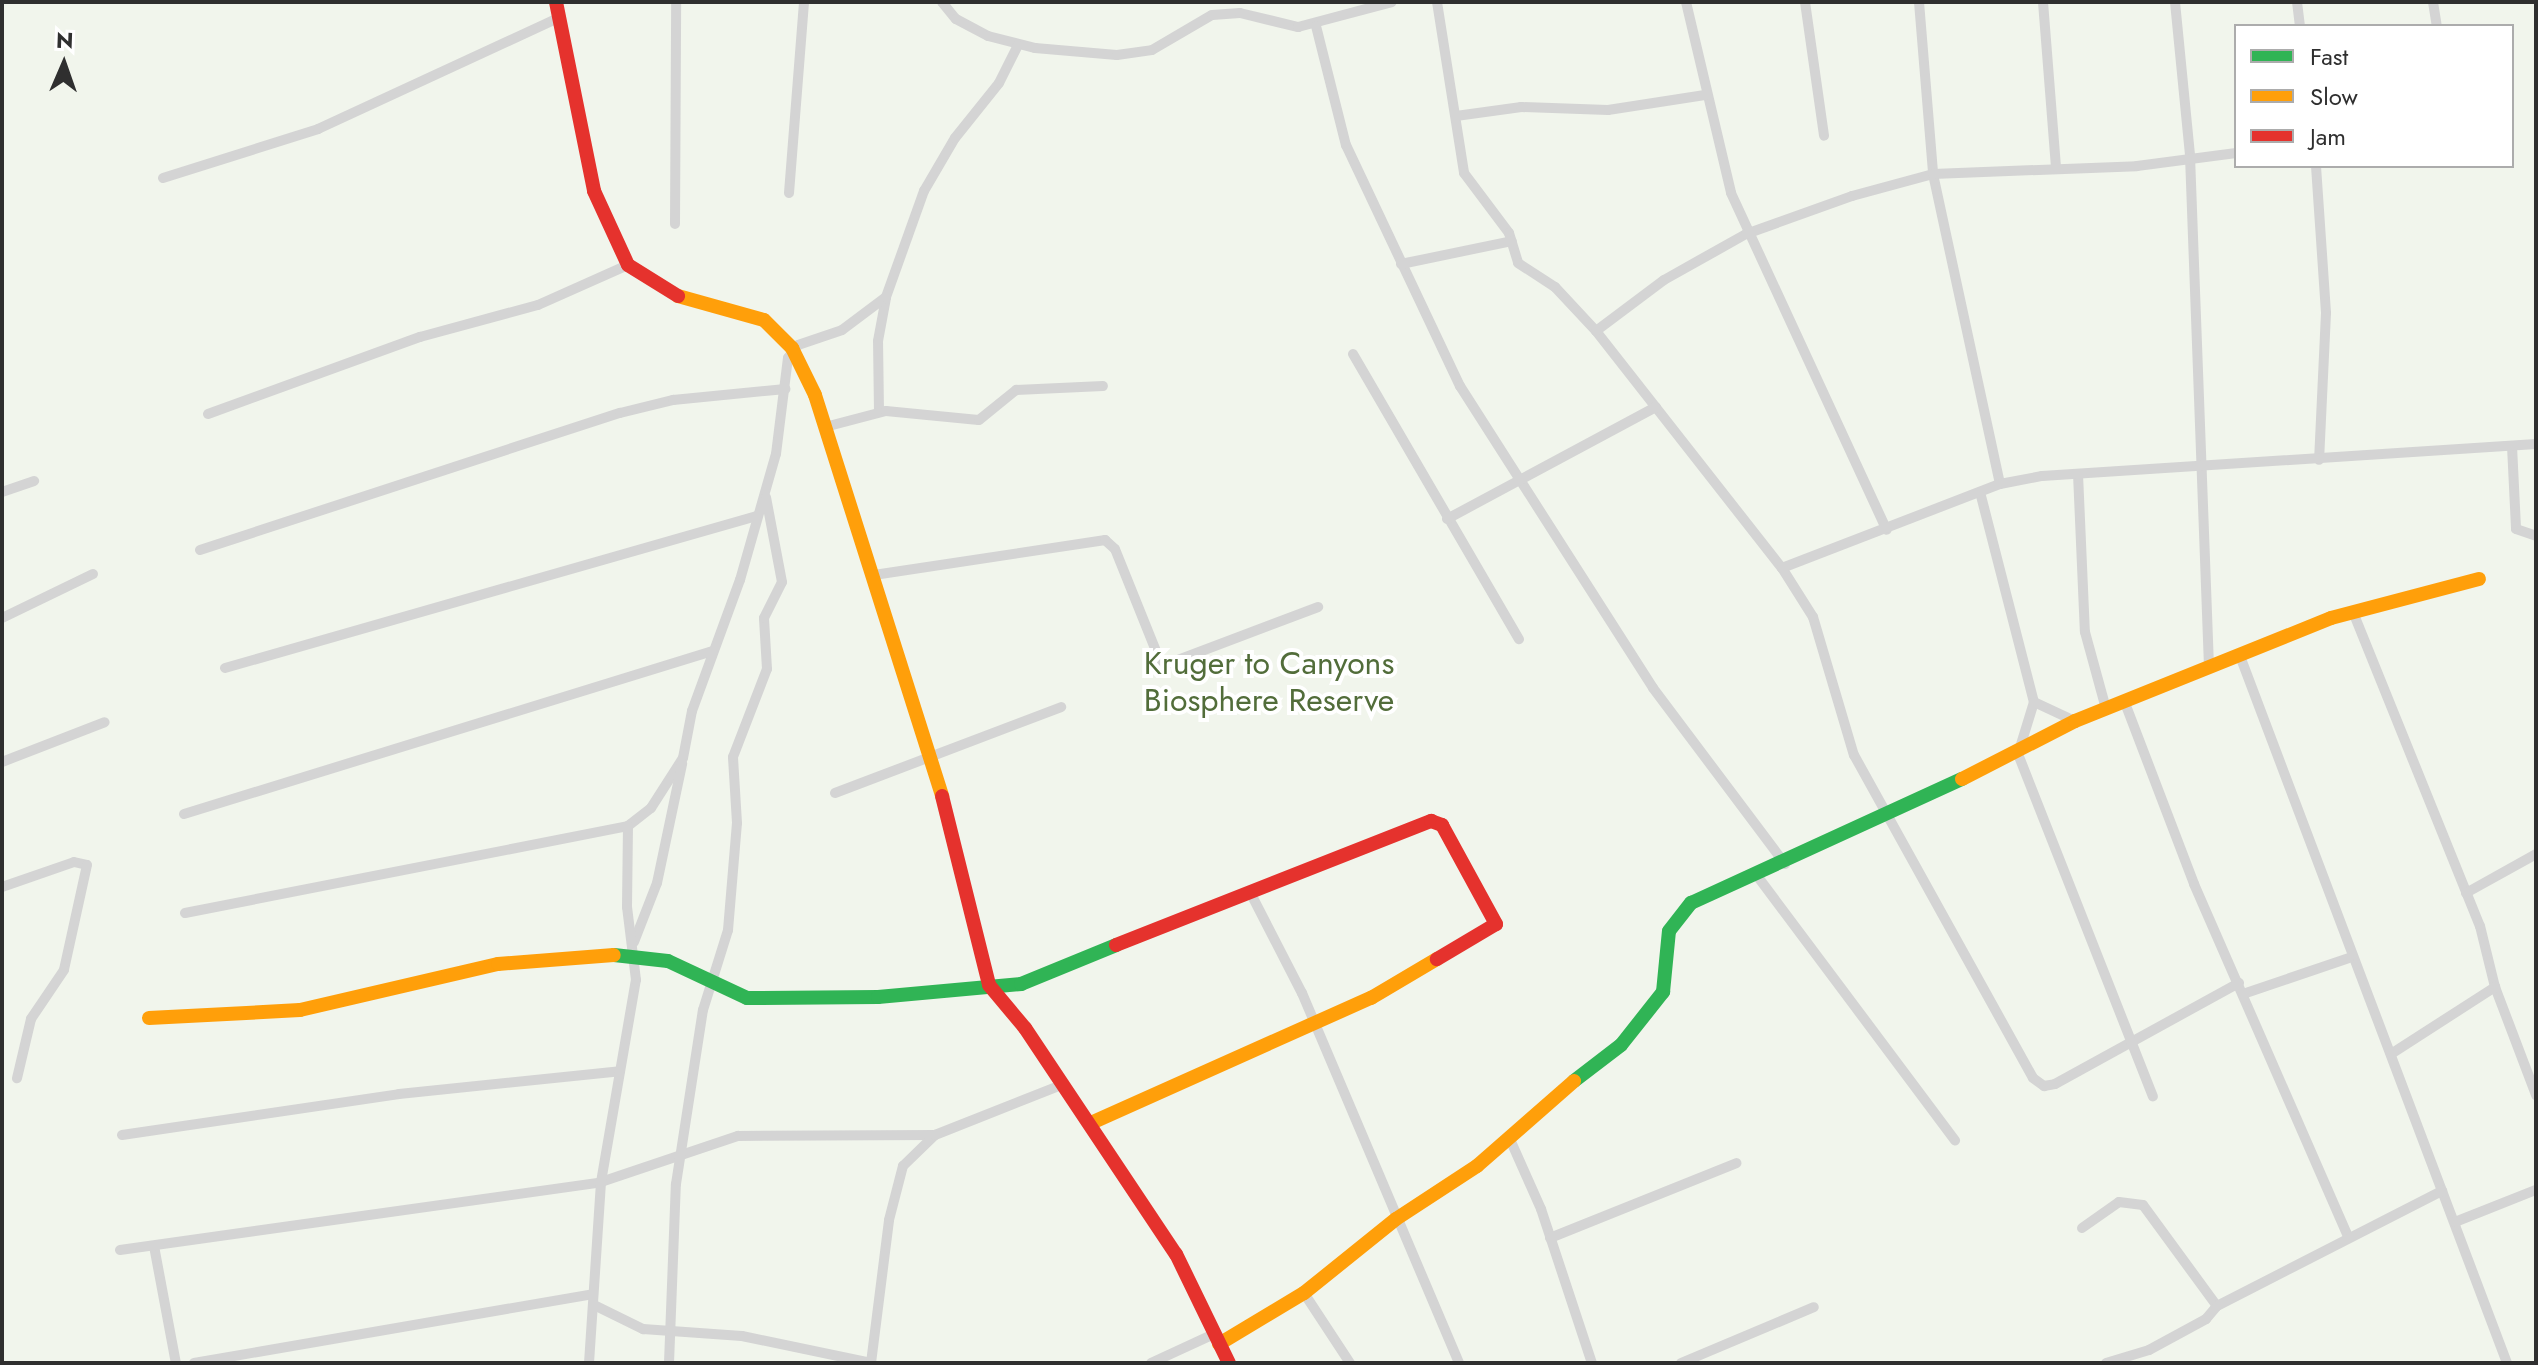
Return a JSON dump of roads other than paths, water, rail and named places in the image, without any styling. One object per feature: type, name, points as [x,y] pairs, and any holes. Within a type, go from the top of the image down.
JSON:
[{"type":"street","points":[[556,2],[594,191],[628,265],[682,298],[764,320],[792,348],[825,427],[874,575],[926,761],[967,879],[989,985],[1064,1084],[1176,1254],[1229,1363]]},
{"type":"street","points":[[675,224],[676,2]]},
{"type":"street","points":[[789,193],[804,2]]},
{"type":"street","points":[[942,2],[970,29],[1018,45],[1133,53],[1220,14],[1316,26],[1392,2]]},
{"type":"street","points":[[1437,2],[1464,173],[1512,241],[1518,263],[1555,287],[1596,331],[1782,568],[1821,632],[1854,755],[2039,1084],[2055,1084],[2239,983]]},
{"type":"street","points":[[1686,2],[1705,95],[1746,234],[1887,530]]},
{"type":"street","points":[[1805,2],[1824,136]]},
{"type":"street","points":[[1919,2],[1933,174],[2000,484]]},
{"type":"street","points":[[2043,2],[2056,168]]},
{"type":"street","points":[[2175,2],[2190,156],[2198,469],[2209,668]]},
{"type":"street","points":[[2297,2],[2300,24]]},
{"type":"street","points":[[2433,2],[2437,24]]},
{"type":"street","points":[[163,178],[318,129],[558,18]]},
{"type":"street","points":[[1316,26],[1346,145],[1460,386],[1653,688],[1785,864]]},
{"type":"street","points":[[879,411],[878,341],[886,297],[924,191],[955,138],[999,83],[1018,45]]},
{"type":"street","points":[[1456,116],[1521,107],[1608,110],[1705,95]]},
{"type":"street","points":[[1596,331],[1664,280],[1746,234],[1815,207],[1933,174],[2137,166],[2190,156],[2234,153]]},
{"type":"street","points":[[2316,168],[2326,313],[2319,460]]},
{"type":"street","points":[[1401,264],[1512,241]]},
{"type":"street","points":[[208,414],[420,337],[538,305],[628,265]]},
{"type":"street","points":[[792,348],[842,330],[886,297]]},
{"type":"street","points":[[635,948],[657,883],[683,758],[713,651],[766,495],[792,348]]},
{"type":"street","points":[[1353,354],[1519,639]]},
{"type":"street","points":[[825,427],[879,411],[979,420],[1016,390],[1103,386]]},
{"type":"street","points":[[200,550],[620,413],[688,398],[785,389]]},
{"type":"street","points":[[1447,519],[1516,476],[1656,407]]},
{"type":"street","points":[[1782,568],[2000,484],[2078,474],[2198,469],[2536,444]]},
{"type":"street","points":[[2512,446],[2516,529],[2523,537],[2536,536]]},
{"type":"street","points":[[2078,474],[2084,617],[2106,709]]},
{"type":"street","points":[[2,492],[34,481]]},
{"type":"street","points":[[1980,492],[2034,702],[2018,754],[2153,1096]]},
{"type":"street","points":[[669,1363],[674,1206],[712,980],[728,930],[737,823],[733,757],[767,669],[764,618],[782,582],[766,495]]},
{"type":"street","points":[[225,668],[757,516]]},
{"type":"street","points":[[874,575],[1105,540],[1115,549],[1162,666],[1318,607]]},
{"type":"street","points":[[2,618],[93,574]]},
{"type":"street","points":[[1151,1363],[1217,1339],[1304,1293],[1396,1219],[1509,1137],[1621,1045],[1658,1001],[1666,980],[1669,931],[1680,912],[2018,754],[2075,721],[2353,612],[2479,579]]},
{"type":"street","points":[[2353,612],[2466,893],[2495,987],[2536,1095]]},
{"type":"street","points":[[184,814],[713,651]]},
{"type":"street","points":[[2240,656],[2349,958],[2391,1054],[2507,1363]]},
{"type":"street","points":[[2034,702],[2075,721]]},
{"type":"street","points":[[2125,703],[2243,994],[2348,1237]]},
{"type":"street","points":[[835,793],[926,761],[1061,707]]},
{"type":"street","points":[[2,762],[105,722]]},
{"type":"street","points":[[185,913],[628,826],[651,808],[683,758]]},
{"type":"street","points":[[149,1018],[300,1010],[498,964],[635,948],[712,980],[736,997],[769,1000],[878,997],[989,985],[1058,974],[1250,892],[1437,821],[1496,924],[1402,982],[1091,1123]]},
{"type":"street","points":[[589,1363],[601,1182],[620,1071],[635,948],[628,826]]},
{"type":"street","points":[[2466,893],[2536,854]]},
{"type":"street","points":[[2,887],[74,862],[87,865],[64,970],[31,1019],[17,1078]]},
{"type":"street","points":[[1758,877],[1955,1140]]},
{"type":"street","points":[[1250,892],[1314,1022],[1459,1363]]},
{"type":"street","points":[[2243,994],[2349,958]]},
{"type":"street","points":[[2391,1054],[2495,987]]},
{"type":"street","points":[[122,1135],[620,1071]]},
{"type":"street","points":[[194,1363],[593,1300],[643,1329],[742,1336],[871,1363],[899,1177],[911,1155],[935,1135],[1064,1084]]},
{"type":"street","points":[[120,1250],[601,1182],[751,1135],[935,1135]]},
{"type":"street","points":[[1509,1137],[1550,1238],[1592,1363]]},
{"type":"street","points":[[1550,1238],[1737,1163]]},
{"type":"street","points":[[2455,1222],[2536,1190]]},
{"type":"street","points":[[2106,1363],[2149,1350],[2206,1319],[2217,1306],[2442,1191]]},
{"type":"street","points":[[2082,1228],[2119,1202],[2143,1205],[2217,1306]]},
{"type":"street","points":[[154,1246],[176,1363]]},
{"type":"street","points":[[1304,1293],[1350,1363]]},
{"type":"street","points":[[1681,1363],[1814,1307]]},
{"type":"park label","name":"Kruger to Canyons Biosphere Reserve","points":[[1269,682]]}]
